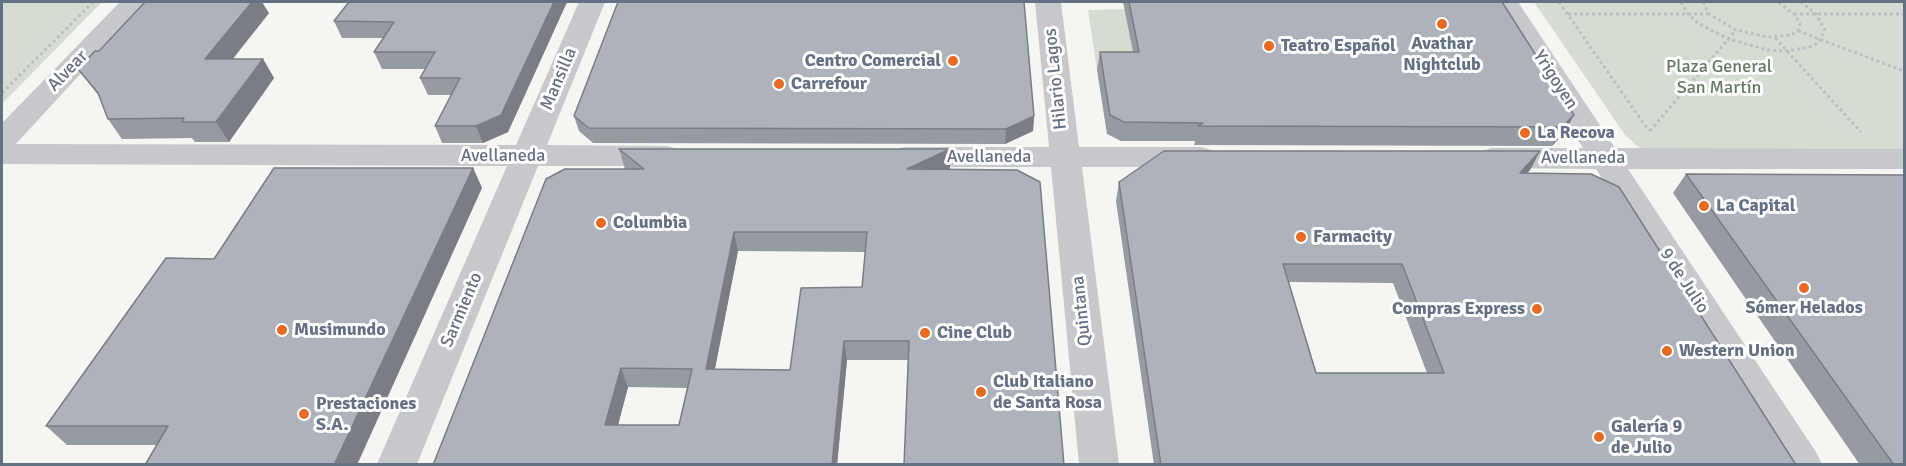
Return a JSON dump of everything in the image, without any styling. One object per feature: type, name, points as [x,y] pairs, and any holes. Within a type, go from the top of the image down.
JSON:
[{"type":"street","name":"Alvear","points":[[2,140],[134,2]]},
{"type":"street","name":"Mansilla","points":[[527,156],[592,2]]},
{"type":"street","name":"Hilario Lagos","points":[[1048,2],[1065,157]]},
{"type":"street","name":"Yrigoyen","points":[[1505,2],[1605,158]]},
{"type":"street","name":"Avellaneda","points":[[2,154],[696,156]]},
{"type":"street","name":"Sarmiento","points":[[397,465],[527,156]]},
{"type":"street","name":"Avellaneda","points":[[876,157],[1226,157]]},
{"type":"street","name":"Quintana","points":[[1065,157],[1099,465]]},
{"type":"street","name":"Avellaneda","points":[[1463,158],[1905,159]]},
{"type":"street","name":"9 de Julio","points":[[1605,158],[1802,465]]},
{"type":"path","points":[[2,93],[93,2]]},
{"type":"path","points":[[1559,2],[1650,132],[1736,30]]},
{"type":"path","points":[[1681,2],[1688,14],[1698,23],[1728,39],[1748,46],[1787,51],[1810,47],[1822,40],[1825,30],[1816,14],[1801,2]]},
{"type":"path","points":[[1703,2],[1709,14]]},
{"type":"path","points":[[1567,14],[1709,14],[1736,30],[1774,38],[1791,35],[1798,30],[1800,24],[1794,14],[1778,2]]},
{"type":"path","points":[[1794,14],[1905,14]]},
{"type":"path","points":[[1798,30],[1905,71]]},
{"type":"path","points":[[1774,38],[1862,132]]},
{"type":"green space","points":[[2,2],[102,2],[2,104]]},
{"type":"green space","name":"Plaza General San Martín","points":[[1534,2],[1904,2],[1904,152],[1662,152],[1644,150],[1625,135]]},
{"type":"green space","points":[[1125,9],[1143,54],[1097,70],[1088,10]]},
{"type":"building","points":[[145,2],[252,2],[205,59],[263,59],[216,122],[182,122],[184,118],[108,119],[98,93],[78,69],[95,51],[99,51]]},
{"type":"building","points":[[349,2],[554,2],[501,115],[476,126],[435,126],[460,78],[420,78],[435,52],[374,52],[394,22],[334,21]]},
{"type":"building","points":[[618,2],[1024,2],[1034,116],[1006,129],[589,128],[574,116]]},
{"type":"building","points":[[1129,2],[1502,2],[1574,115],[1562,127],[1198,126],[1203,123],[1124,122],[1110,115],[1100,52],[1139,52]]},
{"type":"building","points":[[619,149],[950,149],[907,169],[1017,170],[1040,182],[1064,465],[904,465],[909,341],[844,341],[832,465],[433,465],[546,179],[565,169],[644,169]],"holes":[[[734,232],[867,232],[862,287],[801,288],[790,370],[706,369]],[[621,368],[692,369],[679,425],[605,425]]]},
{"type":"building","points":[[1164,151],[1540,151],[1520,173],[1591,174],[1619,187],[1796,465],[1161,465],[1119,182]],"holes":[[[1283,264],[1402,264],[1444,373],[1316,373]]]},
{"type":"building","points":[[274,168],[473,168],[334,465],[145,465],[168,426],[46,426],[166,258],[214,259]]},
{"type":"building","points":[[1686,174],[1905,175],[1905,465],[1894,465]]},
{"type":"place","name":"Avathar Nightclub","points":[[1442,24]]},
{"type":"place","name":"Teatro Español","points":[[1269,46]]},
{"type":"place","name":"Centro Comercial","points":[[953,61]]},
{"type":"place","name":"Carrefour","points":[[779,84]]},
{"type":"place","name":"La Recova","points":[[1525,133]]},
{"type":"place","name":"La Capital","points":[[1704,206]]},
{"type":"place","name":"Columbia","points":[[601,223]]},
{"type":"place","name":"Farmacity","points":[[1301,237]]},
{"type":"place","name":"Sómer Helados","points":[[1804,288]]},
{"type":"place","name":"Compras Express","points":[[1537,309]]},
{"type":"place","name":"Musimundo","points":[[282,330]]},
{"type":"place","name":"Cine Club","points":[[925,333]]},
{"type":"place","name":"Western Union","points":[[1667,351]]},
{"type":"place","name":"Club Italiano de Santa Rosa","points":[[981,392]]},
{"type":"place","name":"Prestaciones S.A.","points":[[304,414]]},
{"type":"place","name":"Galería 9 de Julio","points":[[1599,437]]}]
